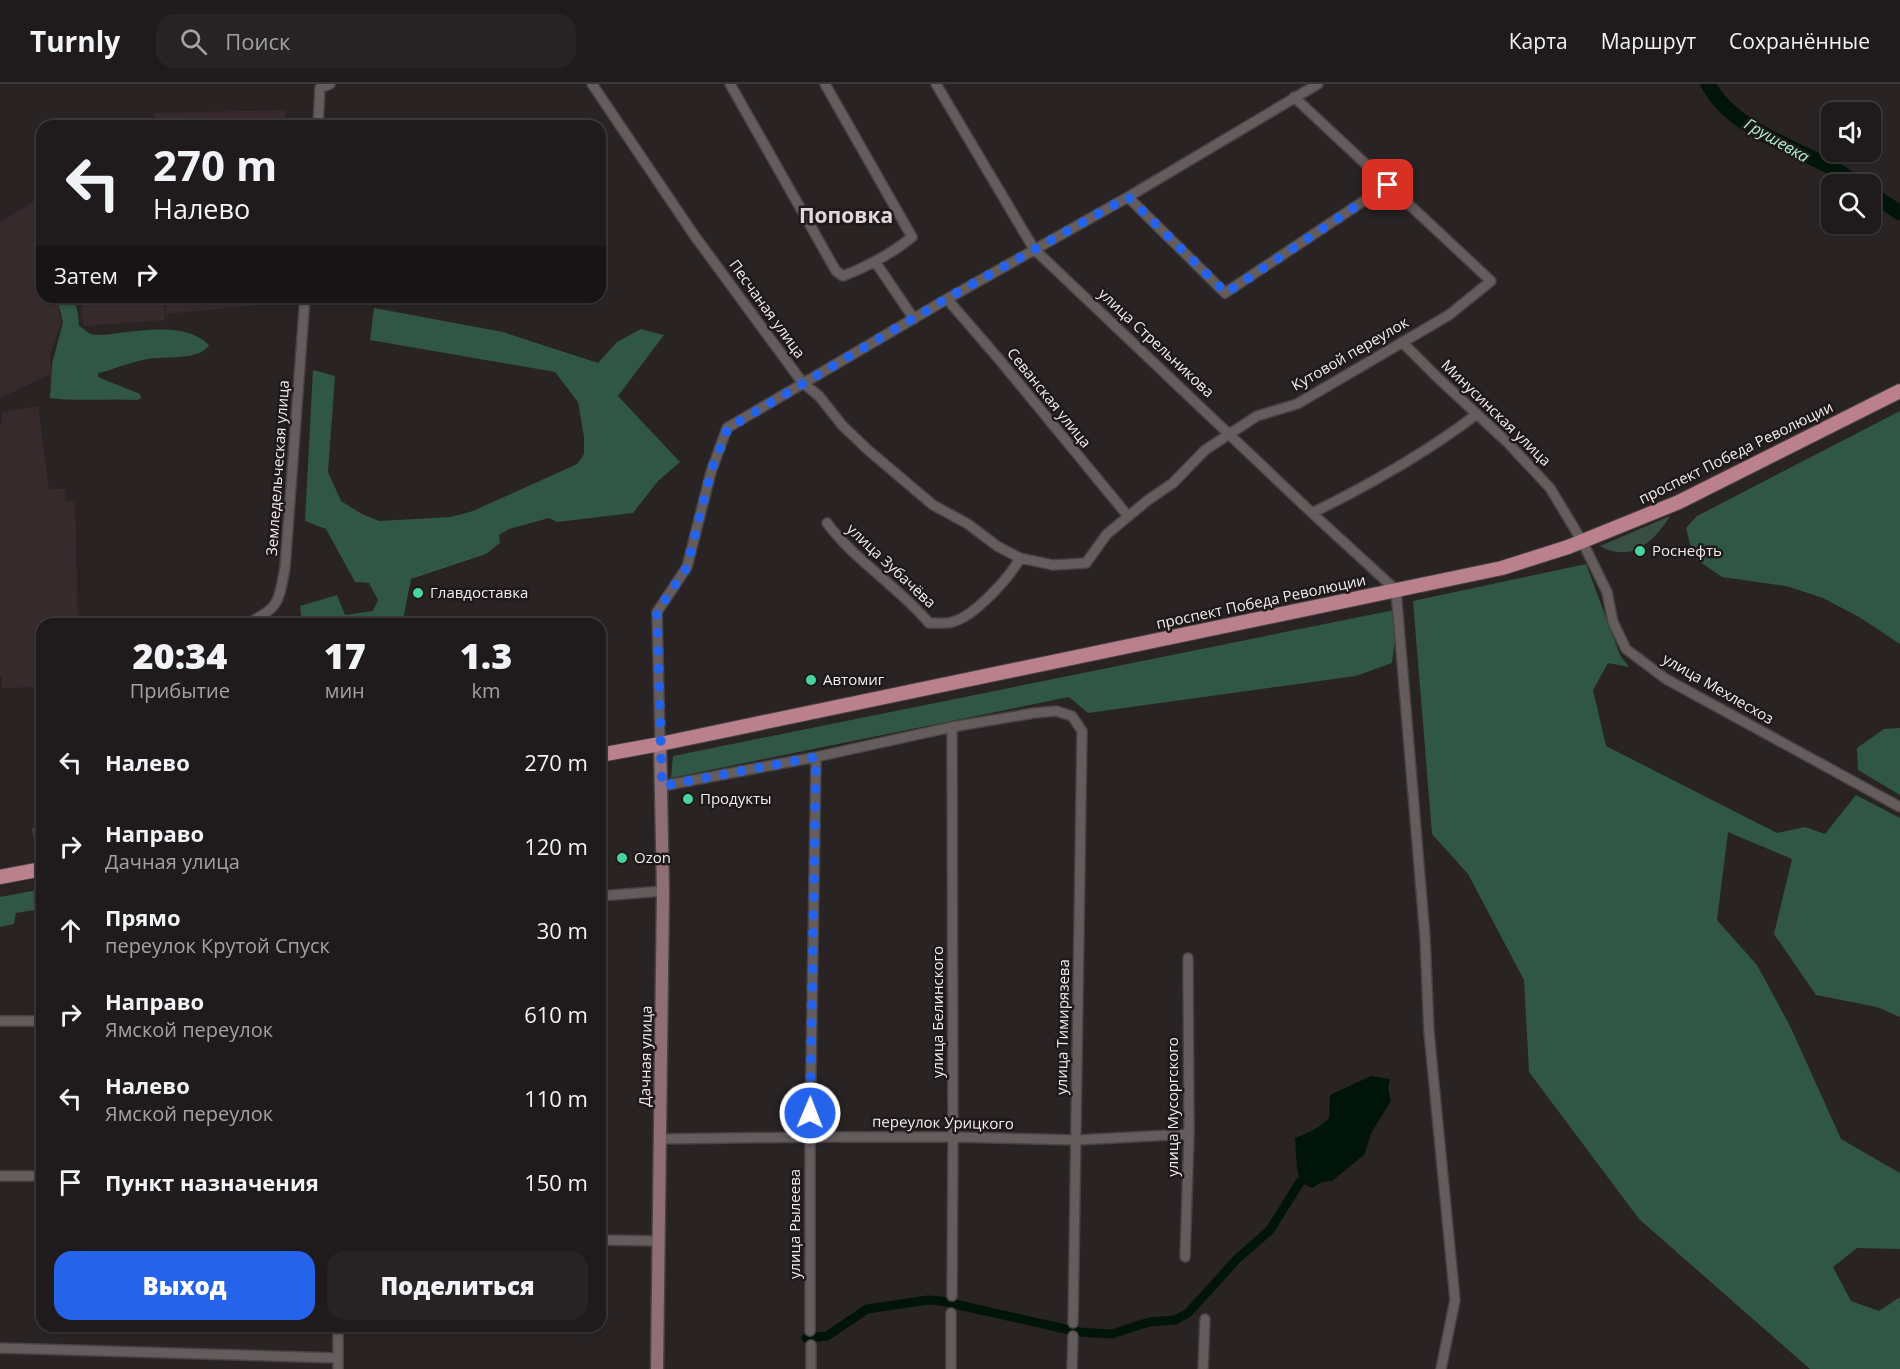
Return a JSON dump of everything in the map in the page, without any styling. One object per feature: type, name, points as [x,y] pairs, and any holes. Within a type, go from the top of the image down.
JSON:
[{"type":"main road","name":"проспект Победа Революции","points":[[606,754],[1458,579],[1502,568],[1582,541],[1679,502],[1900,391]]},
{"type":"main road","points":[[0,877],[36,870]]},
{"type":"street","points":[[318,120],[321,86],[330,84]]},
{"type":"street","name":"Песчаная улица","points":[[592,84],[694,235],[802,382],[819,396],[842,425],[933,505],[968,524],[997,546],[1020,558],[1053,565],[1086,563]]},
{"type":"street","points":[[730,84],[836,271],[843,276],[896,251],[912,237],[825,84]]},
{"type":"street","name":"улица Стрельникова","points":[[936,84],[1034,249],[1396,590]]},
{"type":"street","points":[[660,744],[657,612],[687,567],[711,471],[728,428],[802,382],[1128,197],[1318,84]]},
{"type":"street","points":[[1128,197],[1226,293],[1388,185],[1294,97]]},
{"type":"street","name":"Кутовой переулок","points":[[1086,563],[1107,534],[1173,483],[1205,450],[1257,416],[1297,404],[1449,315],[1491,280],[1388,185]]},
{"type":"street","points":[[876,262],[914,319]]},
{"type":"street","name":"Севанская улица","points":[[946,299],[1128,516]]},
{"type":"street","name":"Земледельческая улица","points":[[259,618],[267,614],[278,601],[285,568],[305,303]]},
{"type":"street","name":"Минусинская улица","points":[[1402,342],[1508,443],[1550,488],[1582,541]]},
{"type":"street","points":[[1312,513],[1402,465],[1477,414]]},
{"type":"street","name":"улица Зубачёва","points":[[826,523],[838,538],[892,585],[929,623],[952,622],[963,618],[1003,584],[1020,558]]},
{"type":"street","name":"улица Мехлесхоз","points":[[1582,541],[1607,592],[1612,622],[1626,649],[1666,679],[1900,807]]},
{"type":"street","points":[[1396,590],[1425,937],[1429,1032],[1455,1300],[1441,1369]]},
{"type":"street","name":"улица Тимирязева","points":[[951,727],[1056,711],[1072,716],[1082,731],[1074,1323]]},
{"type":"street","points":[[662,786],[816,757],[951,727]]},
{"type":"street","name":"улица Белинского","points":[[951,727],[952,1296]]},
{"type":"street","name":"Дачная улица","points":[[657,1369],[663,891],[660,744]]},
{"type":"street","name":"улица Рылеева","points":[[810,1331],[810,1137],[816,757]]},
{"type":"street","points":[[606,896],[663,891]]},
{"type":"street","name":"улица Мусоргского","points":[[1185,1257],[1189,1134],[1188,958]]},
{"type":"street","points":[[0,1021],[36,1021]]},
{"type":"street","name":"переулок Урицкого","points":[[659,1139],[953,1137],[1077,1140],[1189,1134]]},
{"type":"street","points":[[0,1176],[36,1176]]},
{"type":"street","points":[[606,1240],[659,1241]]},
{"type":"street","points":[[951,1313],[951,1369]]},
{"type":"street","points":[[1203,1369],[1205,1319]]},
{"type":"street","points":[[338,1332],[338,1369]]},
{"type":"street","points":[[1072,1369],[1073,1336]]},
{"type":"street","points":[[811,1345],[811,1369]]},
{"type":"street","points":[[0,1348],[338,1358]]},
{"type":"shaded area","points":[[286,110],[285,120],[156,120],[155,113]]},
{"type":"shaded area","points":[[36,200],[36,303],[58,303],[61,324],[50,355],[51,374],[0,398],[0,222]]},
{"type":"shaded area","points":[[81,303],[164,303],[165,320],[83,326]]},
{"type":"shaded area","points":[[165,303],[275,303],[166,314]]},
{"type":"shaded area","points":[[38,406],[49,489],[64,489],[66,501],[75,501],[78,618],[36,618],[36,687],[2,688],[2,675],[0,675],[0,426],[3,412]]},
{"type":"shaded area","points":[[1670,516],[1655,536],[1642,547],[1626,552],[1616,552],[1600,546]]},
{"type":"shaded area","points":[[32,828],[36,828],[36,849]]},
{"type":"shaded area","points":[[1371,1076],[1390,1079],[1388,1088],[1391,1101],[1371,1133],[1365,1154],[1332,1181],[1322,1182],[1312,1188],[1300,1182],[1295,1138],[1313,1130],[1329,1118],[1330,1095]]},
{"type":"green space","points":[[59,303],[75,303],[79,326],[91,334],[179,331],[190,333],[209,345],[197,354],[143,360],[98,373],[98,377],[140,394],[141,398],[138,400],[50,398],[52,364],[63,322]]},
{"type":"green space","points":[[374,308],[503,332],[598,363],[617,342],[641,329],[664,335],[618,396],[680,462],[658,481],[633,513],[557,522],[549,518],[509,529],[499,535],[500,543],[486,554],[411,579],[403,618],[301,618],[300,606],[337,595],[345,615],[373,611],[378,600],[369,583],[355,582],[326,529],[305,521],[313,370],[335,376],[328,472],[341,501],[379,521],[451,517],[473,511],[577,464],[584,454],[584,437],[578,402],[555,372],[370,340]]},
{"type":"green space","points":[[1900,411],[1900,644],[1859,617],[1823,598],[1786,586],[1722,577],[1697,560],[1686,528],[1697,516]]},
{"type":"green space","points":[[1586,564],[1620,655],[1629,667],[1608,663],[1593,690],[1606,746],[1777,833],[1805,827],[1825,834],[1856,795],[1900,818],[1900,1017],[1877,1007],[1816,995],[1774,934],[1792,859],[1728,832],[1717,920],[1757,965],[1791,1028],[1841,1139],[1900,1173],[1900,1249],[1857,1248],[1833,1267],[1851,1301],[1879,1311],[1900,1297],[1900,1369],[1810,1369],[1639,1219],[1529,1072],[1524,980],[1468,874],[1432,834],[1413,601]]},
{"type":"green space","points":[[1394,610],[1395,640],[1392,663],[1356,676],[1088,713],[1069,697],[671,778],[673,756]]},
{"type":"green space","points":[[1900,728],[1900,795],[1858,770],[1857,748],[1884,729]]},
{"type":"green space","points":[[36,890],[36,910],[16,913],[14,924],[0,927],[0,897]]},
{"type":"waterway","name":"Грушевка","points":[[1708,84],[1731,113],[1747,124],[1842,174]]},
{"type":"waterway","name":"Грушевка","points":[[1881,200],[1900,213]]},
{"type":"waterway","points":[[806,1338],[827,1336],[867,1309],[928,1300],[1079,1332],[1112,1334],[1149,1322],[1175,1320],[1188,1313],[1237,1259],[1270,1230],[1300,1182]]},
{"type":"place","name":"Роснефть","points":[[1640,551]]},
{"type":"place","name":"Главдоставка","points":[[418,593]]},
{"type":"place","name":"Автомиг","points":[[811,680]]},
{"type":"place","name":"Продукты","points":[[688,799]]},
{"type":"place","name":"Ozon","points":[[622,858]]},
{"type":"district","name":"Поповка","points":[[846,216]]},
{"type":"route","points":[[810,1113],[816,757],[662,786],[657,612],[687,567],[711,471],[728,428],[802,382],[1128,197],[1226,293],[1388,185]]}]
